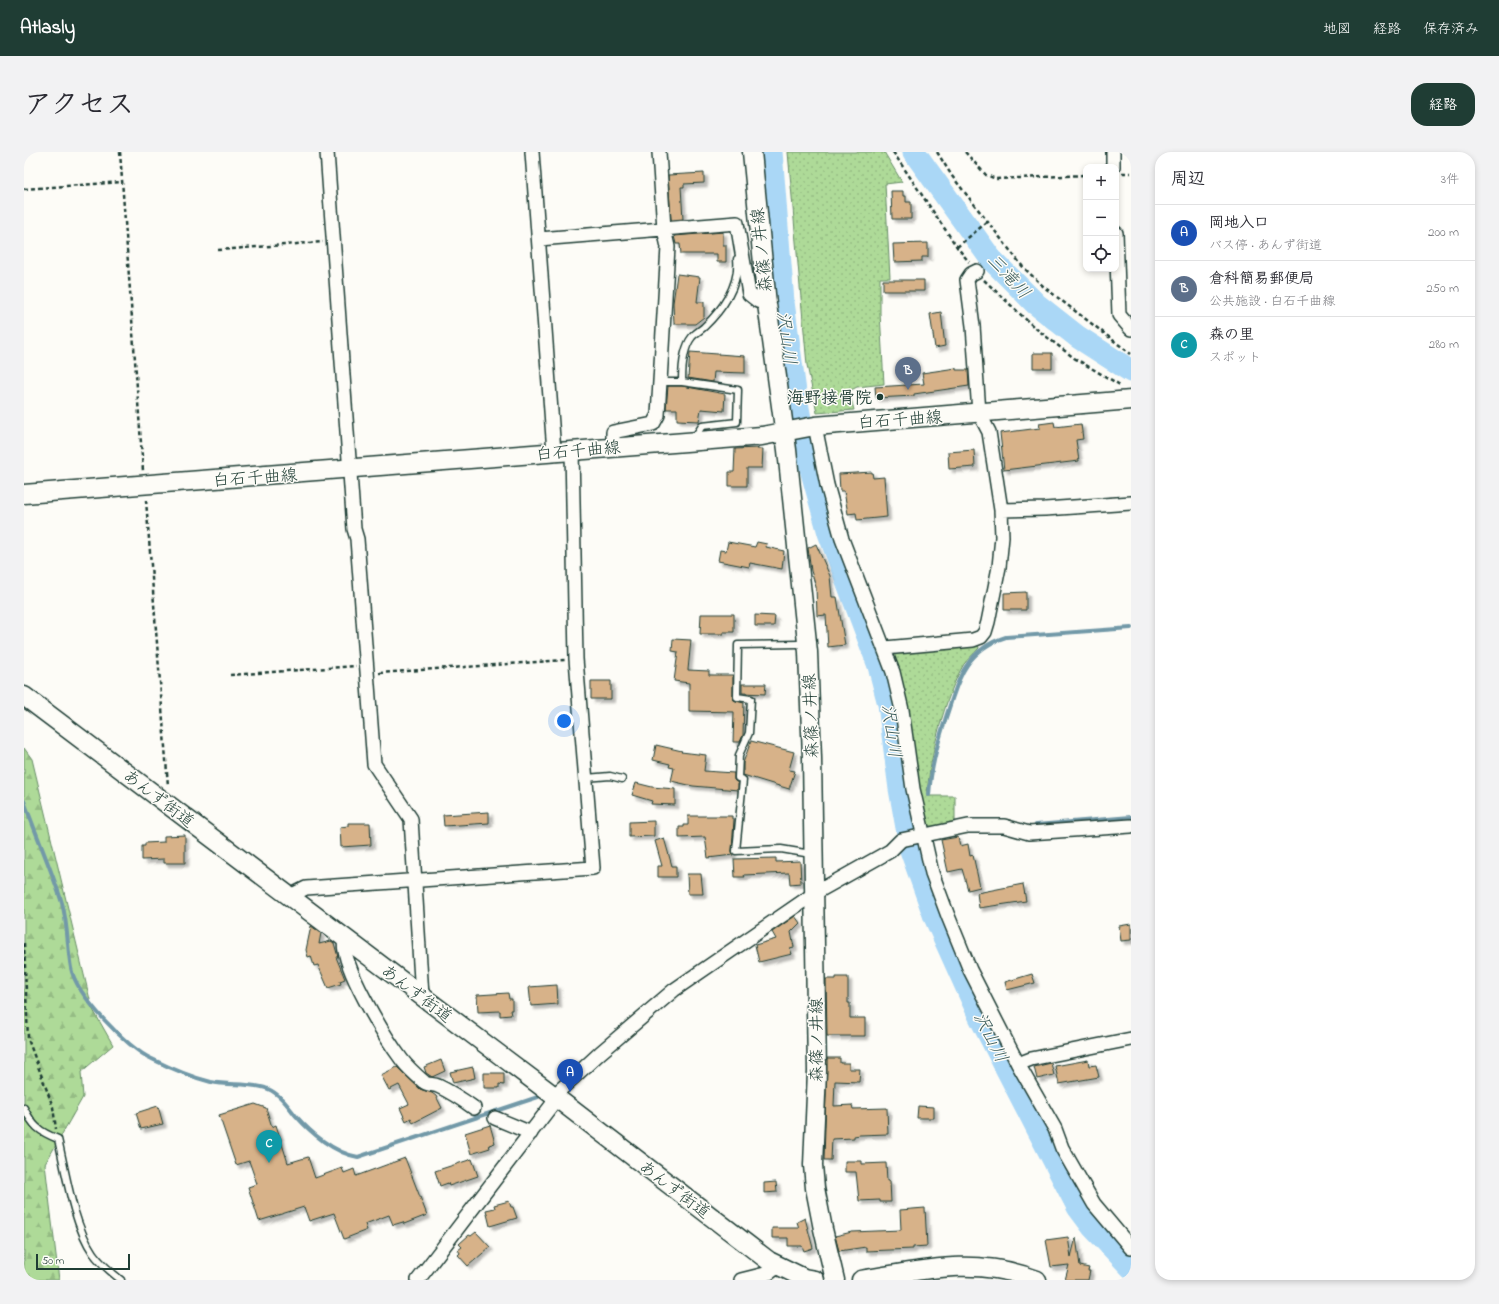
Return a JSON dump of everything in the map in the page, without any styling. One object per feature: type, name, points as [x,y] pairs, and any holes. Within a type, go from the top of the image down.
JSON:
[{"type":"main road","name":"森篠ノ井線","points":[[752,152],[767,304],[786,430],[808,652],[815,893],[817,1072],[812,1165],[822,1229],[835,1280]]},
{"type":"main road","name":"白石千曲線","points":[[24,494],[350,470],[572,450],[762,436],[786,430],[814,426],[979,413],[1128,394]]},
{"type":"main road","name":"あんず街道","points":[[24,696],[422,996],[777,1267],[804,1278],[815,1280]]},
{"type":"main road","points":[[861,1280],[966,1265],[989,1266],[1017,1272],[1037,1280]]},
{"type":"street","points":[[327,152],[350,470],[374,764],[411,819],[422,996]]},
{"type":"street","points":[[532,152],[554,452]]},
{"type":"street","points":[[613,447],[613,432],[653,424],[658,415],[668,247],[664,229],[659,152]]},
{"type":"street","points":[[1113,152],[1113,164]]},
{"type":"street","points":[[539,239],[737,223],[749,294],[758,301],[767,304]]},
{"type":"street","points":[[1116,236],[1119,315],[1131,329]]},
{"type":"street","points":[[885,648],[973,640],[980,637],[985,632],[999,567],[1002,537],[1001,510],[989,432],[979,413],[973,326],[967,280],[971,274],[977,271]]},
{"type":"street","points":[[814,426],[827,485],[842,539],[893,672],[902,710],[920,836],[932,873],[964,957],[1018,1064],[1055,1129],[1062,1148],[1094,1204],[1131,1248]]},
{"type":"street","points":[[290,896],[306,888],[415,879],[593,868],[576,659],[572,450]]},
{"type":"street","points":[[1001,510],[1045,509],[1131,503]]},
{"type":"street","points":[[418,1280],[531,1133],[560,1090],[600,1053],[674,990],[815,893],[890,850],[900,840],[968,826],[1004,826],[1029,832],[1131,826]]},
{"type":"street","points":[[345,938],[343,943],[345,954],[356,982],[366,1002],[402,1060],[425,1083],[436,1085],[474,1108]]},
{"type":"street","points":[[1018,1064],[1031,1059],[1131,1039]]},
{"type":"street","points":[[495,1118],[531,1133]]},
{"type":"street","points":[[741,1280],[769,1273],[777,1267]]},
{"type":"lane","points":[[682,382],[682,366],[692,337],[717,313],[727,300],[737,274],[738,265],[732,223]]},
{"type":"lane","points":[[660,382],[682,382],[738,390],[737,422],[702,426],[692,441]]},
{"type":"lane","points":[[799,644],[738,645],[737,697],[751,699],[749,733],[739,755],[738,778],[743,780],[736,851],[781,849],[814,854]]},
{"type":"lane","points":[[586,778],[610,776],[622,779]]},
{"type":"lane","points":[[24,1108],[32,1124],[48,1135],[58,1139],[77,1219],[86,1241],[97,1258],[121,1280]]},
{"type":"path","points":[[120,152],[169,806]]},
{"type":"path","points":[[893,152],[957,247],[977,271],[1034,327],[1074,358],[1128,394]]},
{"type":"path","points":[[937,152],[986,223],[1023,267],[1044,288],[1131,354]]},
{"type":"path","points":[[965,152],[986,175],[996,179],[1083,175]]},
{"type":"path","points":[[24,189],[122,182]]},
{"type":"path","points":[[957,247],[986,223]]},
{"type":"path","points":[[218,250],[334,241]]},
{"type":"path","points":[[230,675],[576,659]]},
{"type":"path","points":[[24,943],[28,1039],[53,1107],[58,1139]]},
{"type":"green space","points":[[788,152],[884,152],[902,182],[885,184],[890,278],[880,278],[880,313],[884,384],[857,387],[849,391],[854,410],[817,413],[807,365]]},
{"type":"green space","points":[[978,644],[979,648],[964,664],[950,693],[939,728],[928,781],[927,796],[955,796],[955,823],[931,829],[926,827],[893,657],[895,653]]},
{"type":"green space","points":[[24,748],[32,759],[92,1008],[113,1045],[81,1072],[83,1097],[45,1164],[59,1280],[24,1280]]},
{"type":"building","points":[[704,173],[704,183],[684,184],[684,187],[681,187],[683,219],[671,220],[668,175]]},
{"type":"building","points":[[891,191],[903,191],[903,196],[906,196],[906,202],[911,202],[911,219],[892,219]]},
{"type":"building","points":[[723,232],[723,245],[726,245],[726,262],[717,262],[717,254],[681,254],[680,244],[676,244],[674,236]]},
{"type":"building","points":[[928,243],[928,257],[922,257],[922,261],[894,262],[893,244]]},
{"type":"building","points":[[677,274],[700,277],[697,302],[704,302],[704,317],[695,324],[674,324],[673,303]]},
{"type":"building","points":[[883,280],[924,280],[924,291],[883,291]]},
{"type":"building","points":[[941,312],[945,346],[935,348],[930,314]]},
{"type":"building","points":[[690,352],[745,356],[745,373],[714,372],[713,382],[688,378]]},
{"type":"building","points":[[1033,353],[1052,353],[1052,368],[1033,368]]},
{"type":"building","points":[[956,368],[956,370],[968,370],[969,386],[914,394],[914,396],[876,398],[875,387],[924,384],[922,373]]},
{"type":"building","points":[[668,386],[682,386],[725,394],[724,411],[701,409],[699,421],[677,420],[677,409],[666,409]]},
{"type":"building","points":[[1054,422],[1055,427],[1081,424],[1083,439],[1076,440],[1079,461],[1004,470],[1000,433],[1040,428],[1039,424]]},
{"type":"building","points":[[758,448],[757,449],[763,449],[762,468],[747,468],[747,486],[729,486],[729,472],[734,472],[735,449]]},
{"type":"building","points":[[974,450],[975,467],[949,469],[948,452]]},
{"type":"building","points":[[872,472],[873,478],[884,477],[887,517],[857,520],[856,513],[848,514],[844,491],[840,491],[839,474]]},
{"type":"building","points":[[728,542],[755,547],[757,542],[767,544],[766,547],[784,551],[782,569],[750,563],[749,567],[718,561],[720,550],[726,551]]},
{"type":"building","points":[[816,544],[830,576],[832,597],[837,597],[845,645],[828,647],[826,615],[817,616],[816,587],[811,571],[808,548]]},
{"type":"building","points":[[1026,592],[1026,610],[1004,610],[1004,593]]},
{"type":"building","points":[[701,614],[734,614],[734,632],[723,632],[723,634],[700,634]]},
{"type":"building","points":[[755,615],[775,616],[774,626],[755,626]]},
{"type":"building","points":[[673,639],[691,640],[688,670],[709,671],[709,675],[733,675],[733,699],[744,703],[743,735],[740,742],[733,742],[734,712],[689,711],[689,683],[674,681],[678,652],[672,651]]},
{"type":"building","points":[[591,681],[611,681],[611,699],[591,699]]},
{"type":"building","points":[[742,684],[766,684],[765,694],[742,693]]},
{"type":"building","points":[[751,741],[794,752],[789,770],[795,771],[789,789],[743,775],[743,763]]},
{"type":"building","points":[[656,745],[682,751],[681,752],[706,755],[704,771],[734,773],[734,780],[738,783],[738,790],[693,786],[671,781],[674,768],[669,767],[670,764],[653,760]]},
{"type":"building","points":[[636,783],[652,787],[675,789],[675,805],[651,804],[652,801],[632,795]]},
{"type":"building","points":[[489,812],[489,823],[444,826],[443,815]]},
{"type":"building","points":[[688,816],[732,816],[732,819],[734,819],[733,855],[708,858],[705,837],[679,838],[679,827],[688,825]]},
{"type":"building","points":[[654,821],[654,836],[629,837],[629,822]]},
{"type":"building","points":[[348,823],[370,823],[371,845],[341,847],[340,827],[348,826]]},
{"type":"building","points":[[185,835],[185,863],[164,863],[164,859],[142,860],[142,846],[145,846],[145,843],[164,842],[164,836]]},
{"type":"building","points":[[958,837],[960,846],[968,844],[970,856],[973,855],[980,887],[968,890],[962,869],[948,872],[941,840]]},
{"type":"building","points":[[664,838],[672,866],[676,866],[676,877],[658,877],[658,866],[662,866],[655,841]]},
{"type":"building","points":[[776,858],[776,862],[800,861],[801,883],[790,884],[789,873],[744,875],[745,877],[735,877],[734,859]]},
{"type":"building","points":[[687,874],[701,874],[703,894],[688,894]]},
{"type":"building","points":[[1023,884],[1026,901],[979,908],[977,893]]},
{"type":"building","points":[[795,916],[800,923],[791,932],[794,947],[790,948],[792,954],[759,962],[755,945],[776,939],[772,932]]},
{"type":"building","points":[[1131,924],[1131,940],[1121,941],[1119,926]]},
{"type":"building","points":[[311,926],[321,933],[319,944],[331,941],[334,943],[338,957],[336,957],[345,979],[340,981],[341,984],[328,988],[318,965],[314,966],[311,956],[308,957],[306,950]]},
{"type":"building","points":[[1032,974],[1035,983],[1007,990],[1005,982]]},
{"type":"building","points":[[836,977],[848,977],[848,1003],[850,1003],[850,1018],[865,1018],[865,1036],[827,1036],[826,979],[836,979]]},
{"type":"building","points":[[557,985],[558,1004],[531,1006],[529,987]]},
{"type":"building","points":[[508,993],[509,999],[512,999],[512,1010],[510,1010],[511,1015],[500,1016],[500,1011],[478,1012],[477,995]]},
{"type":"building","points":[[827,1058],[840,1058],[840,1063],[849,1063],[849,1069],[860,1069],[859,1082],[835,1081],[834,1106],[852,1105],[853,1109],[887,1108],[888,1134],[860,1135],[854,1136],[854,1138],[832,1139],[831,1160],[824,1160]]},
{"type":"building","points":[[441,1060],[445,1071],[432,1077],[426,1073],[424,1067]]},
{"type":"building","points":[[1088,1060],[1089,1066],[1096,1065],[1099,1077],[1059,1084],[1055,1066]]},
{"type":"building","points":[[1051,1063],[1054,1075],[1037,1079],[1034,1067]]},
{"type":"building","points":[[397,1067],[420,1089],[436,1096],[442,1108],[413,1123],[411,1118],[406,1121],[400,1108],[409,1104],[399,1085],[389,1090],[381,1075]]},
{"type":"building","points":[[473,1067],[475,1078],[453,1083],[450,1072]]},
{"type":"building","points":[[484,1073],[504,1073],[504,1085],[499,1084],[499,1088],[484,1088]]},
{"type":"building","points":[[255,1104],[266,1108],[272,1127],[276,1125],[288,1163],[308,1157],[315,1178],[342,1168],[344,1173],[354,1169],[356,1176],[405,1158],[427,1215],[404,1224],[403,1222],[393,1225],[389,1215],[365,1224],[367,1230],[344,1239],[334,1213],[309,1221],[304,1207],[259,1221],[248,1187],[257,1184],[249,1161],[236,1165],[219,1115]]},
{"type":"building","points":[[158,1106],[163,1124],[141,1129],[136,1113]]},
{"type":"building","points":[[918,1106],[934,1107],[934,1118],[917,1118]]},
{"type":"building","points":[[490,1125],[495,1143],[489,1145],[490,1148],[471,1154],[465,1133]]},
{"type":"building","points":[[472,1159],[478,1176],[449,1186],[448,1183],[440,1186],[435,1171]]},
{"type":"building","points":[[845,1161],[862,1161],[862,1164],[886,1163],[887,1181],[890,1181],[891,1202],[880,1202],[880,1200],[859,1201],[856,1172],[845,1172]]},
{"type":"building","points":[[776,1182],[777,1192],[764,1193],[764,1183]]},
{"type":"building","points":[[509,1201],[517,1218],[490,1226],[486,1210],[495,1208],[494,1205]]},
{"type":"building","points":[[925,1208],[927,1246],[913,1247],[913,1249],[866,1251],[866,1247],[839,1251],[835,1236],[852,1232],[901,1230],[900,1210]]},
{"type":"building","points":[[805,1218],[813,1248],[804,1251],[802,1246],[788,1246],[788,1238],[772,1238],[772,1228],[799,1228],[797,1222]]},
{"type":"building","points":[[476,1232],[490,1247],[468,1266],[458,1255],[460,1253],[458,1250],[462,1247],[459,1244],[469,1235],[471,1236]]},
{"type":"building","points":[[1068,1237],[1071,1257],[1076,1237],[1080,1266],[1089,1268],[1088,1271],[1090,1271],[1088,1280],[1065,1280],[1069,1265],[1051,1267],[1046,1240]]},
{"type":"waterway","name":"沢山川","points":[[771,152],[783,302],[795,392],[806,451],[829,533],[879,666],[889,704],[900,789],[911,850],[935,917],[980,1017],[1078,1207],[1093,1227],[1131,1267]]},
{"type":"waterway","name":"三滝川","points":[[914,152],[991,259],[1036,304],[1078,337],[1131,371]]},
{"type":"waterway","points":[[929,795],[937,748],[959,678],[964,669],[979,652],[994,642],[1006,637],[1131,628]]},
{"type":"waterway","points":[[24,801],[62,903],[71,968],[75,979],[82,992],[104,1020],[130,1044],[152,1059],[173,1069],[203,1080],[268,1089],[280,1097],[296,1116],[316,1135],[332,1147],[349,1155],[358,1157],[538,1097]]},
{"type":"waterway","points":[[1036,825],[1131,817]]},
{"type":"place","name":"倉科簡易郵便局","points":[[908,390]]},
{"type":"place","name":"海野接骨院","points":[[880,397]]},
{"type":"place","name":"岡地入口","points":[[570,1092]]},
{"type":"place","name":"森の里","points":[[269,1163]]}]
